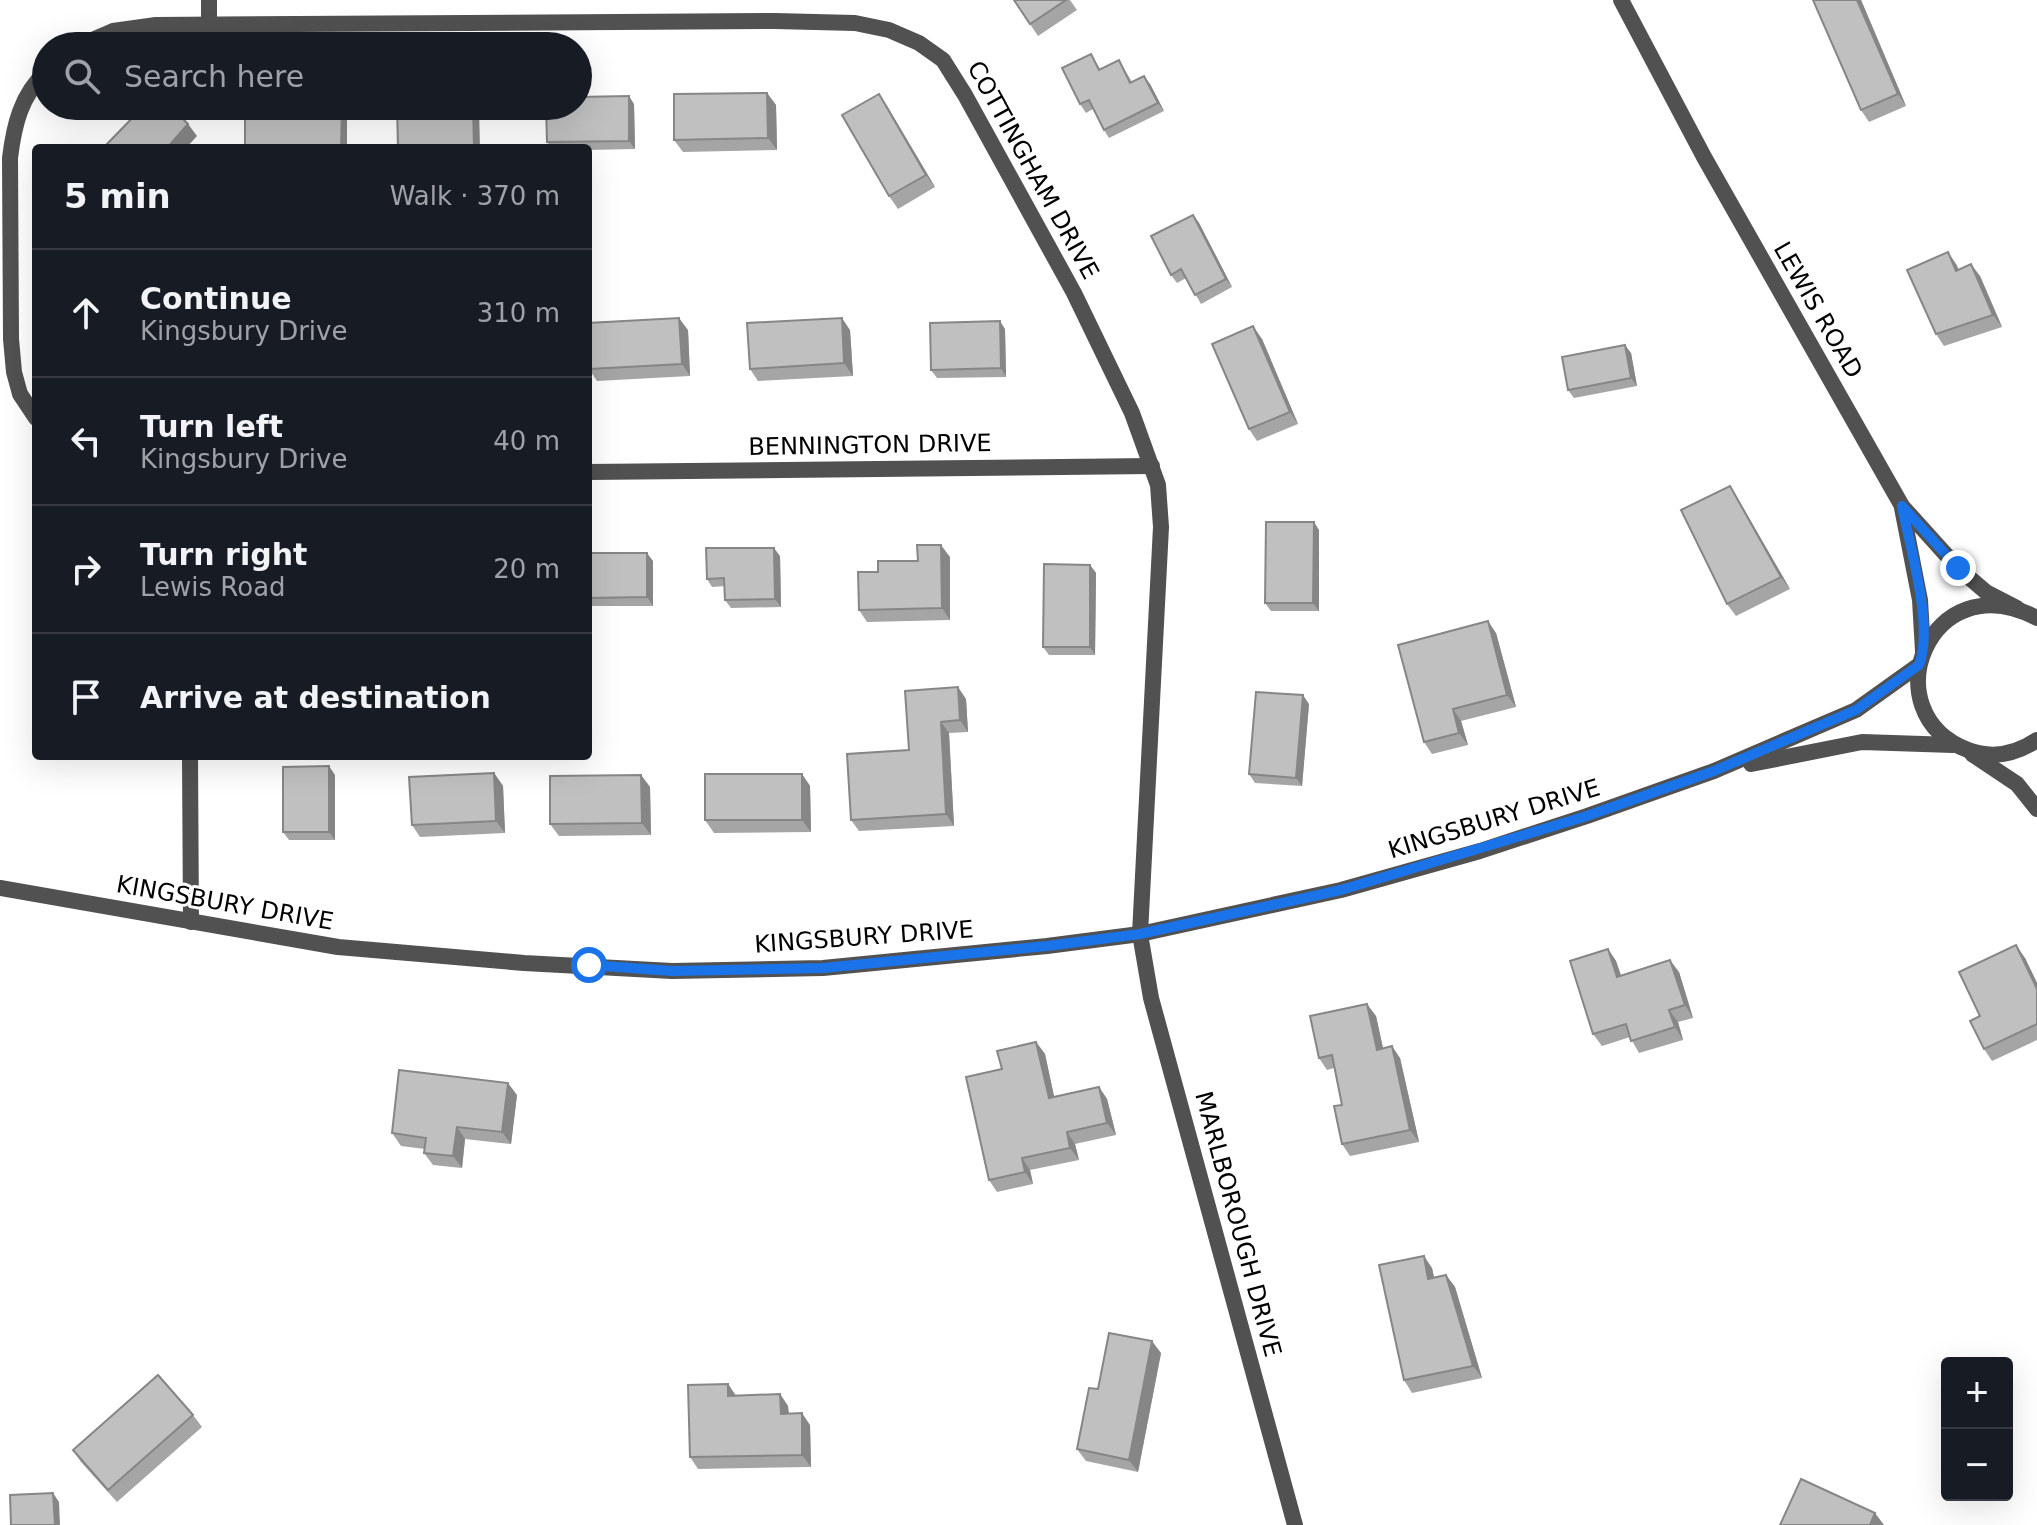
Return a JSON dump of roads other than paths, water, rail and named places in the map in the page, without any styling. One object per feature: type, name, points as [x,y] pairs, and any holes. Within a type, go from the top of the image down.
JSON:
[{"type":"street","points":[[209,0],[209,25]]},
{"type":"street","name":"LEWIS ROAD","points":[[1621,0],[1704,157],[1902,506],[1958,568],[1986,592],[2017,608]]},
{"type":"street","name":"COTTINGHAM DRIVE","points":[[111,32],[156,25],[842,23],[889,30],[919,43],[943,60],[1074,293],[1132,413],[1158,485],[1161,527],[1140,934]]},
{"type":"street","points":[[32,87],[22,104],[10,158],[11,339],[20,394],[32,412]]},
{"type":"street","name":"BENNINGTON DRIVE","points":[[592,472],[1152,466]]},
{"type":"street","points":[[1902,506],[1920,600],[1918,688],[1924,711],[1937,730],[2017,784],[2037,809]]},
{"type":"street","name":"KINGSBURY DRIVE","points":[[0,888],[338,947],[524,963],[672,971],[823,968],[1140,934],[1341,890],[1587,816],[1714,771],[1856,710],[1921,659],[1927,643],[1943,623],[1966,609],[1991,604],[2017,608],[2037,618]]},
{"type":"street","name":"KINGSBURY DRIVE","points":[[1714,771],[1862,742],[1910,741],[2001,755],[2024,749],[2037,740]]},
{"type":"street","points":[[190,760],[191,922]]},
{"type":"street","name":"MARLBOROUGH DRIVE","points":[[1140,934],[1151,998],[1295,1525]]}]
